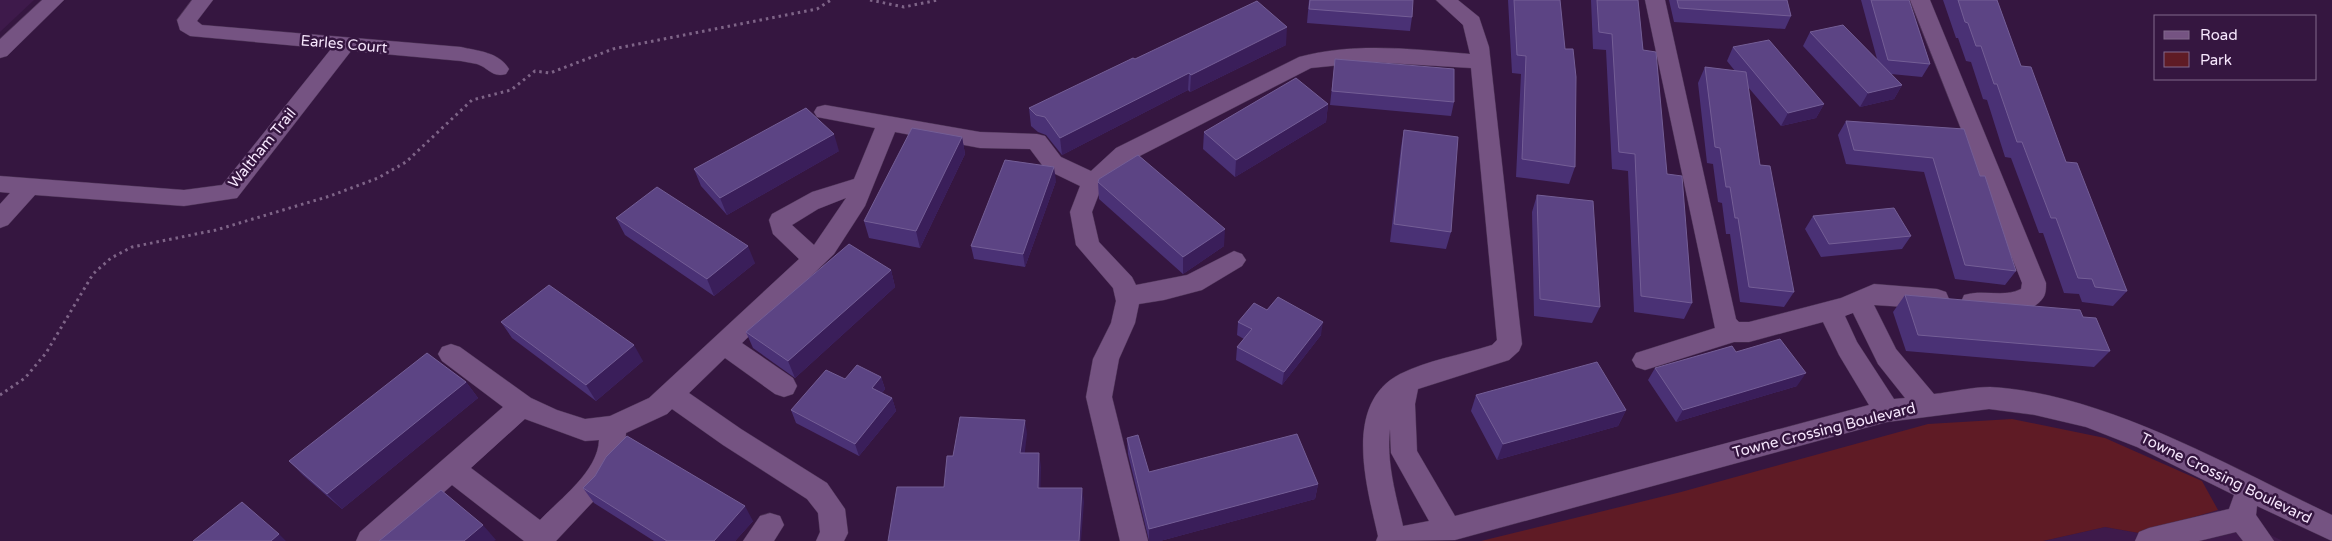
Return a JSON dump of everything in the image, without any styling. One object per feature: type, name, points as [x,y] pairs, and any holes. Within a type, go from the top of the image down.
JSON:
[{"type":"street","points":[[0,51],[54,0]]},
{"type":"street","name":"Earles Court","points":[[203,0],[191,13],[187,25],[197,31],[476,56],[485,59],[500,69]]},
{"type":"street","points":[[1655,0],[1725,324],[1734,332]]},
{"type":"street","points":[[1645,360],[1734,332],[1748,332],[1830,311],[1874,294],[2014,304],[2033,294],[2034,283],[1920,0]]},
{"type":"street","points":[[1391,541],[1377,458],[1376,421],[1390,394],[1406,382],[1500,353],[1510,344],[1479,62],[1479,47],[1472,22],[1451,1]]},
{"type":"street","name":"Waltham Trail","points":[[0,184],[184,198],[228,192],[346,44]]},
{"type":"street","points":[[1134,541],[1099,397],[1106,359],[1124,323],[1128,301],[1124,284],[1088,245],[1081,212],[1093,182],[1124,154],[1306,62],[1331,56],[1361,54],[1400,55],[1479,62]]},
{"type":"street","points":[[825,112],[990,142],[1023,139],[1037,142],[1053,163],[1093,182]]},
{"type":"street","points":[[451,354],[522,406],[550,419],[585,430],[613,428],[658,406],[813,259],[840,229],[864,185],[888,122]]},
{"type":"street","points":[[813,259],[781,228],[780,220],[801,206],[839,190],[864,185]]},
{"type":"street","points":[[0,218],[30,186]]},
{"type":"street","points":[[1127,296],[1164,291],[1194,283],[1234,260]]},
{"type":"street","points":[[1860,301],[1868,323],[1896,372],[1927,404]]},
{"type":"street","points":[[1830,311],[1848,348],[1887,411]]},
{"type":"street","points":[[723,344],[784,386]]},
{"type":"street","points":[[1406,382],[1402,404],[1404,453],[1448,529]]},
{"type":"street","points":[[671,394],[732,437],[817,491],[831,509],[834,532],[830,541]]},
{"type":"street","name":"Towne Crossing Boulevard","points":[[1391,541],[1448,529],[1645,478],[1887,411],[1927,404],[1989,398],[2036,404],[2088,417],[2146,439],[2332,529]]},
{"type":"street","points":[[370,541],[522,406]]},
{"type":"street","points":[[451,469],[540,539],[594,482],[612,453],[613,428]]},
{"type":"street","points":[[1377,458],[1404,453]]},
{"type":"street","points":[[2247,488],[2242,518],[2260,541]]},
{"type":"street","points":[[2150,541],[2242,518]]},
{"type":"path","points":[[0,395],[24,378],[46,353],[93,274],[111,258],[132,247],[216,230],[330,196],[378,178],[406,162],[472,100],[511,90],[536,71],[550,73],[613,49],[696,31],[817,9],[831,0]]},
{"type":"path","points":[[870,0],[895,8],[916,6],[938,0]]},
{"type":"shaded area","points":[[0,0],[34,0],[0,32]]},
{"type":"shaded area","points":[[2218,510],[2283,541],[2043,541],[2105,527],[2139,533]]},
{"type":"green space","points":[[2012,419],[2105,438],[2202,481],[2218,510],[2139,533],[2105,527],[2043,541],[1481,541],[1681,492],[1928,424]]},
{"type":"building","points":[[1310,0],[1413,0],[1412,17],[1309,9]]},
{"type":"building","points":[[1514,0],[1560,0],[1565,49],[1573,49],[1576,77],[1575,167],[1522,159],[1526,56],[1517,55]]},
{"type":"building","points":[[1597,0],[1638,0],[1643,50],[1656,52],[1667,174],[1682,176],[1692,303],[1641,296],[1635,154],[1619,152],[1612,34],[1599,32]]},
{"type":"building","points":[[1677,0],[1787,0],[1791,16],[1679,8]]},
{"type":"building","points":[[1871,0],[1909,0],[1930,64],[1888,60]]},
{"type":"building","points":[[1958,0],[1997,0],[2021,66],[2031,67],[2066,162],[2077,163],[2127,291],[2095,287],[2092,279],[2078,278],[2056,218],[2051,218],[2022,142],[2017,142],[1997,84],[1994,84],[1981,46],[1976,46]]},
{"type":"building","points":[[1257,1],[1287,27],[1191,75],[1189,73],[1060,138],[1045,117],[1036,115],[1029,108],[1133,58],[1135,59]]},
{"type":"building","points":[[1843,25],[1902,85],[1868,93],[1810,32]]},
{"type":"building","points":[[1769,40],[1824,104],[1788,113],[1733,47]]},
{"type":"building","points":[[1335,59],[1454,69],[1454,102],[1332,91]]},
{"type":"building","points":[[1705,67],[1746,72],[1760,165],[1770,166],[1794,292],[1749,287],[1738,218],[1735,218],[1730,187],[1726,187],[1720,148],[1715,147]]},
{"type":"building","points":[[1296,78],[1328,104],[1236,160],[1204,132]]},
{"type":"building","points":[[806,108],[834,134],[720,198],[694,169]]},
{"type":"building","points":[[1846,121],[1964,129],[1980,176],[1985,176],[2016,271],[1965,265],[1933,158],[1854,150]]},
{"type":"building","points":[[912,128],[962,137],[916,231],[864,221]]},
{"type":"building","points":[[1404,130],[1458,137],[1451,232],[1394,224]]},
{"type":"building","points":[[1138,155],[1225,229],[1183,257],[1098,182],[1099,179]]},
{"type":"building","points":[[1005,160],[1054,167],[1023,254],[971,246]]},
{"type":"building","points":[[657,187],[748,246],[707,279],[616,218]]},
{"type":"building","points":[[1537,195],[1593,201],[1600,307],[1540,299]]},
{"type":"building","points":[[1894,208],[1911,236],[1829,244],[1813,216]]},
{"type":"building","points":[[849,244],[891,270],[788,361],[746,332]]},
{"type":"building","points":[[549,285],[634,345],[586,385],[501,322]]},
{"type":"building","points":[[1905,295],[2080,310],[2083,317],[2096,318],[2110,351],[1918,335]]},
{"type":"building","points":[[1278,297],[1323,322],[1284,372],[1237,347],[1252,329],[1238,322],[1254,303],[1267,310]]},
{"type":"building","points":[[1780,339],[1806,373],[1683,410],[1655,368],[1732,346],[1736,352]]},
{"type":"building","points":[[427,353],[466,382],[327,494],[289,461]]},
{"type":"building","points":[[1597,362],[1626,410],[1503,444],[1476,395]]},
{"type":"building","points":[[857,365],[881,377],[872,388],[892,398],[855,444],[791,410],[826,370],[845,379]]},
{"type":"building","points":[[960,417],[1025,420],[1020,453],[1039,453],[1038,488],[1082,488],[1079,541],[888,541],[897,487],[944,487],[947,456],[953,456]]},
{"type":"building","points":[[1297,434],[1318,484],[1149,529],[1127,438],[1138,435],[1149,472]]},
{"type":"building","points":[[627,436],[745,506],[714,541],[667,541],[583,488],[595,476],[606,457]]},
{"type":"building","points":[[441,490],[483,525],[464,541],[379,541]]},
{"type":"building","points":[[242,502],[279,534],[271,541],[193,541]]}]
